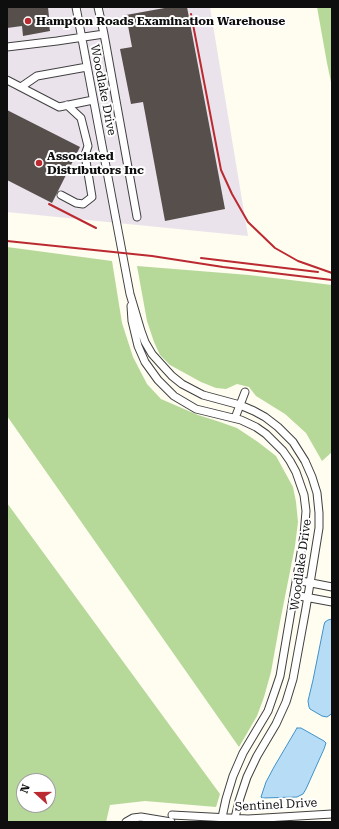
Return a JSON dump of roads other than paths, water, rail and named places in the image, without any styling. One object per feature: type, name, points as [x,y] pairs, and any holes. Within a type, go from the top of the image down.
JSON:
[{"type":"street","name":"Woodlake Drive","points":[[76,7],[130,294],[145,342],[152,354],[166,370],[182,384],[210,398],[240,405],[258,413],[283,431],[293,442],[305,461],[312,477],[318,503],[319,521],[317,539],[296,667],[290,690],[276,724],[257,756],[247,777],[239,801],[235,820]]},
{"type":"street","points":[[98,7],[137,217]]},
{"type":"street","points":[[7,47],[104,34]]},
{"type":"street","points":[[21,87],[37,76],[87,67]]},
{"type":"street","points":[[7,80],[59,107],[93,100]]},
{"type":"street","points":[[61,195],[76,203],[83,204],[92,197],[85,155],[88,146],[80,118],[67,105]]},
{"type":"street","name":"Woodlake Drive","points":[[130,294],[132,321],[138,346],[145,362],[158,380],[174,396],[196,409],[235,418],[256,427],[266,434],[275,442],[290,461],[301,484],[306,504],[306,525],[282,664],[276,688],[268,711],[238,764],[229,787],[221,820]]},
{"type":"street","points":[[235,418],[245,392]]},
{"type":"street","points":[[296,580],[332,587]]},
{"type":"street","points":[[294,595],[332,602]]},
{"type":"street","name":"Sentinel Drive","points":[[126,822],[133,818],[141,817],[235,820],[332,814]]},
{"type":"water","points":[[332,619],[332,713],[327,717],[322,716],[310,709],[308,701],[324,625],[325,622]]},
{"type":"water","points":[[297,728],[301,728],[326,743],[306,789],[303,794],[297,797],[262,798],[261,797],[266,782]]},
{"type":"railway","points":[[191,14],[221,170],[232,194],[248,222],[275,248],[298,261],[332,273]]},
{"type":"railway","points":[[49,204],[96,228]]},
{"type":"railway","points":[[7,241],[152,256],[223,267],[332,280]]},
{"type":"railway","points":[[201,258],[318,272]]},
{"type":"place","name":"Hampton Roads Examination Warehouse","points":[[28,21]]},
{"type":"place","name":"Associated Distributors Inc","points":[[39,163]]}]
